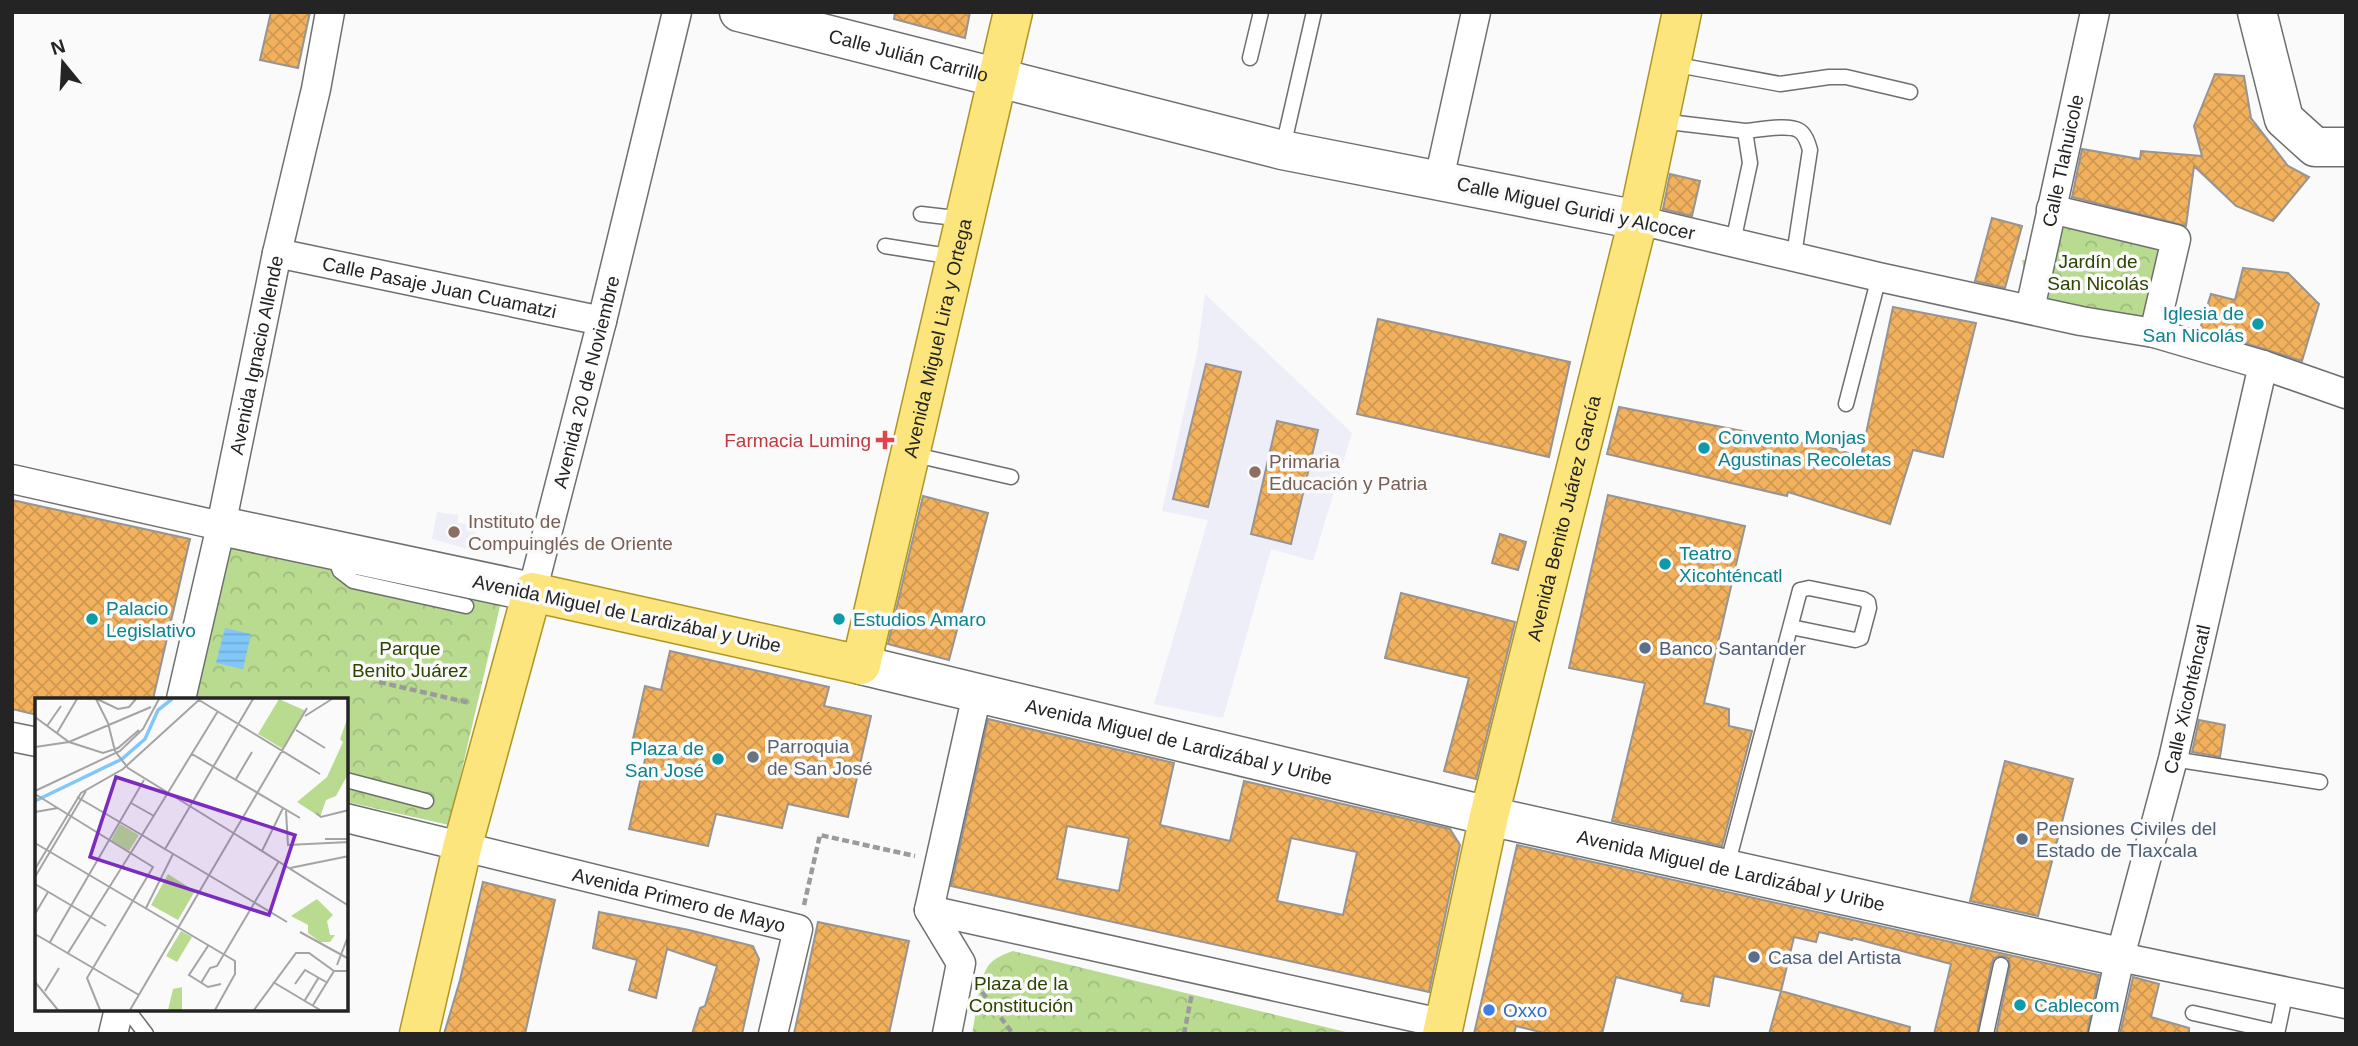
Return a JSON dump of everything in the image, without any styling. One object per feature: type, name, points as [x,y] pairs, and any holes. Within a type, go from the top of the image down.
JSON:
[{"type":"main road","name":"Avenida Miguel Lira y Ortega","points":[[861,665],[1013,12]]},
{"type":"main road","name":"Avenida Benito Juárez García","points":[[1443,1029],[1489,816],[1638,220],[1682,12]]},
{"type":"main road","name":"Avenida Miguel de Lardizábal y Uribe","points":[[532,592],[861,665]]},
{"type":"main road","name":"Avenida 20 de Noviembre","points":[[419,1034],[462,848],[532,592]]},
{"type":"street","name":"Avenida Ignacio Allende","points":[[181,698],[221,526],[276,253],[316,89],[330,12]]},
{"type":"street","name":"Avenida 20 de Noviembre","points":[[532,592],[602,321],[677,12]]},
{"type":"street","name":"Calle Julián Carrillo","points":[[739,12],[998,78]]},
{"type":"street","points":[[1439,179],[1476,12]]},
{"type":"street","name":"Calle Tlahuicole","points":[[2030,309],[2095,12]]},
{"type":"street","points":[[2263,17],[2284,119],[2315,146],[2346,147]]},
{"type":"street","name":"Calle Miguel Guridi y Alcocer","points":[[998,78],[1282,150],[1638,220],[1880,277],[2154,334],[2263,365],[2346,394]]},
{"type":"street","points":[[2051,209],[2176,239],[2154,334]]},
{"type":"street","name":"Calle Pasaje Juan Cuamatzi","points":[[276,253],[602,321]]},
{"type":"street","name":"Calle Xicohténcatl","points":[[2103,1034],[2120,957],[2173,759],[2263,365]]},
{"type":"street","name":"Avenida Miguel de Lardizábal y Uribe","points":[[12,479],[532,592]]},
{"type":"street","name":"Avenida Miguel de Lardizábal y Uribe","points":[[861,665],[1489,816],[1727,867],[2005,948],[2120,957],[2346,1004]]},
{"type":"street","points":[[947,1034],[961,963],[929,910],[977,694]]},
{"type":"street","points":[[12,737],[35,742]]},
{"type":"street","name":"Avenida Primero de Mayo","points":[[348,819],[798,929]]},
{"type":"street","points":[[929,910],[1197,969],[1443,1029]]},
{"type":"street","points":[[773,1034],[798,929]]},
{"type":"street","points":[[113,1034],[119,1011]]},
{"type":"lane","points":[[1250,58],[1261,12]]},
{"type":"lane","points":[[1282,150],[1314,12]]},
{"type":"lane","points":[[1671,63],[1780,83],[1846,77],[1910,92]]},
{"type":"lane","points":[[1658,121],[1745,131],[1787,128],[1798,130],[1806,138],[1810,149],[1794,255]]},
{"type":"lane","points":[[1734,242],[1750,163],[1745,131]]},
{"type":"lane","points":[[921,214],[964,219]]},
{"type":"lane","points":[[885,246],[955,257]]},
{"type":"lane","points":[[1846,404],[1880,277]]},
{"type":"lane","points":[[910,453],[1011,477]]},
{"type":"lane","points":[[331,548],[340,571],[353,581],[466,606]]},
{"type":"lane","points":[[1727,867],[1800,590],[1809,587],[1868,602],[1869,608],[1861,638],[1854,640],[1791,627]]},
{"type":"lane","points":[[2173,759],[2320,782]]},
{"type":"lane","points":[[348,781],[426,801]]},
{"type":"lane","points":[[1986,1034],[2005,948]]},
{"type":"lane","points":[[2193,1013],[2277,1033],[2286,991]]},
{"type":"lane","points":[[129,1011],[146,1034]]},
{"type":"path","points":[[379,682],[499,709]]},
{"type":"path","name":"Avenida Primero de Mayo","points":[[798,929],[820,835],[940,862]]},
{"type":"path","points":[[961,963],[1013,1034]]},
{"type":"path","points":[[1184,1034],[1197,969]]},
{"type":"shaded area","name":"Primaria Educación y Patria","points":[[1205,294],[1352,433],[1313,561],[1271,549],[1223,718],[1154,704],[1208,520],[1162,511],[1197,353]]},
{"type":"shaded area","name":"Instituto de Compuinglés de Oriente","points":[[437,512],[458,515],[458,523],[477,525],[471,550],[432,539]]},
{"type":"green space","name":"Jardín de San Nicolás","points":[[2051,209],[2176,239],[2154,333],[2030,309],[2022,260],[2041,260]]},
{"type":"green space","name":"Parque Benito Juárez","points":[[232,541],[501,602],[449,825],[348,802],[348,698],[195,698]]},
{"type":"green space","name":"Plaza de la Constitución","points":[[1013,951],[1354,1034],[972,1034],[985,972],[993,961]]},
{"type":"water","points":[[225,628],[251,634],[243,669],[216,663]]},
{"type":"building","points":[[271,12],[310,12],[298,68],[260,60]]},
{"type":"building","points":[[895,12],[970,12],[965,38],[894,19]]},
{"type":"building","points":[[2215,74],[2244,76],[2251,118],[2288,166],[2309,177],[2273,221],[2236,206],[2194,166],[2186,226],[2072,197],[2082,149],[2140,159],[2141,151],[2202,156],[2194,126]]},
{"type":"building","points":[[1670,174],[1700,181],[1692,216],[1663,209]]},
{"type":"building","points":[[1992,218],[2022,226],[2005,288],[1975,281]]},
{"type":"building","name":"Iglesia de San Nicolás","points":[[2243,268],[2288,273],[2319,304],[2302,361],[2200,329],[2211,294],[2235,300]]},
{"type":"building","points":[[1893,307],[1976,323],[1943,457],[1913,450],[1890,524],[1788,492],[1787,496],[1607,454],[1619,407],[1810,444],[1810,441],[1861,457]]},
{"type":"building","points":[[1378,319],[1570,362],[1549,457],[1357,414]]},
{"type":"building","points":[[1206,364],[1241,372],[1208,507],[1173,499]]},
{"type":"building","points":[[1277,421],[1318,430],[1291,544],[1251,534]]},
{"type":"building","points":[[1608,495],[1745,526],[1704,703],[1729,709],[1729,726],[1752,731],[1722,846],[1612,821],[1645,683],[1569,668]]},
{"type":"building","points":[[923,496],[988,513],[949,660],[888,644]]},
{"type":"building","name":"Palacio Legislativo","points":[[12,500],[190,539],[153,698],[35,698],[35,715],[12,709]]},
{"type":"building","points":[[1500,534],[1526,542],[1518,570],[1492,563]]},
{"type":"building","points":[[1401,593],[1515,622],[1476,779],[1444,771],[1469,678],[1385,658]]},
{"type":"building","name":"Parroquia de San José","points":[[670,651],[829,687],[824,706],[871,716],[848,817],[788,804],[782,828],[716,814],[708,846],[629,829],[649,742],[633,739],[645,686],[661,690]]},
{"type":"building","points":[[988,719],[1174,763],[1160,825],[1230,841],[1244,781],[1450,829],[1460,845],[1429,992],[951,886]],"holes":[[[1067,826],[1129,838],[1119,891],[1057,879]],[[1291,838],[1357,852],[1343,915],[1277,901]]]},
{"type":"building","points":[[2199,720],[2225,725],[2220,757],[2192,752]]},
{"type":"building","name":"Pensiones Civiles del Estado de Tlaxcala","points":[[2005,761],[2073,779],[2038,916],[1970,901]]},
{"type":"building","points":[[1517,845],[2099,975],[2087,1034],[1996,1034],[2010,966],[2008,958],[2002,956],[1994,958],[1992,963],[1977,1034],[1934,1034],[1951,964],[1853,938],[1852,940],[1819,932],[1816,942],[1794,937],[1781,991],[1714,976],[1709,1006],[1681,1001],[1683,994],[1616,977],[1602,1034],[1548,1034],[1516,1026],[1514,1034],[1474,1034]]},
{"type":"building","points":[[483,882],[555,900],[525,1034],[444,1034]]},
{"type":"building","points":[[599,912],[753,946],[759,959],[742,1034],[692,1034],[700,1008],[705,1006],[717,966],[667,949],[656,998],[629,990],[637,960],[593,948]]},
{"type":"building","points":[[818,922],[909,941],[889,1034],[794,1034]]},
{"type":"building","points":[[2133,977],[2159,984],[2151,1017],[2189,1028],[2189,1034],[2120,1034]]},
{"type":"building","points":[[1781,991],[1910,1027],[1909,1034],[1769,1034]]},
{"type":"place","name":"Iglesia de San Nicolás","points":[[2258,324]]},
{"type":"place","name":"Farmacia Luming","points":[[885,440]]},
{"type":"place","name":"Convento Monjas Agustinas Recoletas","points":[[1704,448]]},
{"type":"place","name":"Primaria Educación y Patria","points":[[1255,472]]},
{"type":"place","name":"Instituto de Compuinglés de Oriente","points":[[454,532]]},
{"type":"place","name":"Teatro Xicohténcatl","points":[[1665,564]]},
{"type":"place","name":"Palacio Legislativo","points":[[92,619]]},
{"type":"place","name":"Estudios Amaro","points":[[839,619]]},
{"type":"place","name":"Banco Santander","points":[[1645,648]]},
{"type":"place","name":"Parroquia de San José","points":[[753,757]]},
{"type":"place","name":"Plaza de San José","points":[[718,759]]},
{"type":"place","name":"Pensiones Civiles del Estado de Tlaxcala","points":[[2022,839]]},
{"type":"place","name":"Casa del Artista","points":[[1754,957]]},
{"type":"place","name":"Cablecom","points":[[2020,1005]]},
{"type":"place","name":"Oxxo","points":[[1489,1010]]}]
